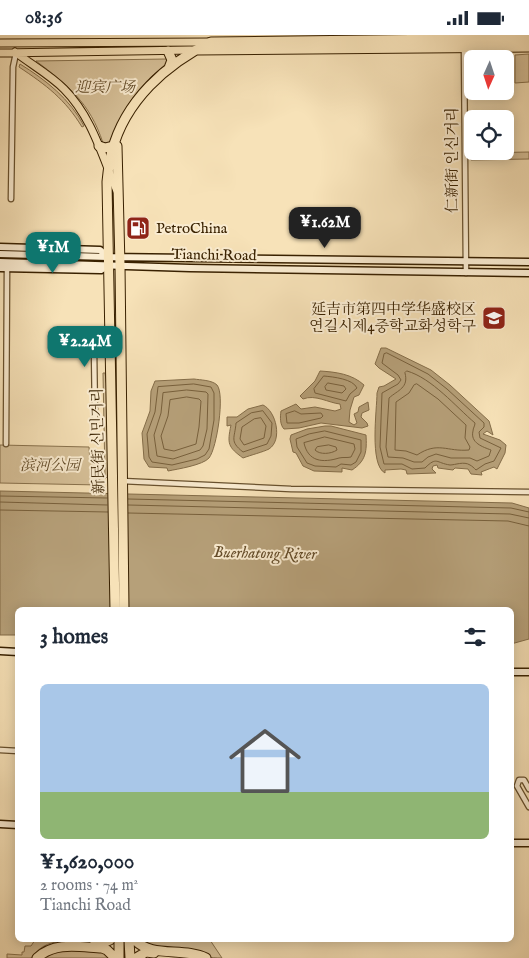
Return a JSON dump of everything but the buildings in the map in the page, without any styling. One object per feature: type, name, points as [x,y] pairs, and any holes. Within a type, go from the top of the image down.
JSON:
[{"type":"highway","points":[[211,42],[529,40]]},
{"type":"highway","points":[[194,50],[235,42],[464,47],[529,40]]},
{"type":"highway","name":"新民街 신민거리","points":[[124,607],[109,346],[106,182],[113,147],[136,101],[169,68],[194,50],[211,42]]},
{"type":"highway","points":[[168,51],[172,60],[169,68]]},
{"type":"highway","name":"新民街 신민거리","points":[[114,607],[118,483],[120,261],[116,149],[119,133]]},
{"type":"highway","points":[[99,146],[105,148],[113,147]]},
{"type":"highway","points":[[34,958],[44,949],[54,944],[97,945],[105,942]]},
{"type":"highway","points":[[119,942],[119,958]]},
{"type":"highway","points":[[130,942],[130,958]]},
{"type":"highway","points":[[138,942],[147,948],[188,952],[206,958]]},
{"type":"highway","points":[[37,958],[51,949],[64,946],[102,948],[115,958]]},
{"type":"highway","points":[[136,958],[146,952],[180,954],[199,958]]},
{"type":"main road","points":[[2,43],[211,42]]},
{"type":"main road","name":"新民街 신민거리","points":[[2,43],[50,76],[65,89],[84,115],[117,191]]},
{"type":"main road","points":[[0,53],[194,50]]},
{"type":"main road","name":"新民街 신민거리","points":[[102,155],[106,182]]},
{"type":"main road","name":"Tianchi Road","points":[[0,247],[100,250],[108,261]]},
{"type":"main road","name":"Tianchi Road","points":[[0,254],[108,261]]},
{"type":"main road","name":"Tianchi Road","points":[[3,268],[100,270],[108,261]]},
{"type":"main road","name":"Tianchi Road","points":[[120,261],[466,273],[529,273]]},
{"type":"main road","name":"Tianchi Road","points":[[0,262],[529,262]]},
{"type":"main road","points":[[0,651],[15,652]]},
{"type":"main road","points":[[0,655],[15,656]]},
{"type":"main road","points":[[514,672],[529,672]]},
{"type":"main road","points":[[0,824],[15,825]]},
{"type":"main road","points":[[514,843],[529,843]]},
{"type":"street","name":"仁新街 인신거리","points":[[464,47],[466,273]]},
{"type":"street","points":[[12,199],[13,67],[16,53]]},
{"type":"street","points":[[3,268],[6,444]]},
{"type":"street","points":[[95,418],[94,348],[97,346],[109,346]]},
{"type":"street","points":[[118,483],[291,489],[529,492]]},
{"type":"street","points":[[0,750],[15,751]]},
{"type":"street","points":[[529,789],[524,780],[519,780],[517,785],[529,807]]},
{"type":"green space","points":[[529,54],[529,82],[515,83],[515,55]]},
{"type":"green space","name":"迎宾广场","points":[[169,59],[169,63],[149,79],[132,99],[119,121],[109,145],[103,143],[92,117],[77,96],[36,61]]},
{"type":"green space","points":[[20,64],[56,91],[72,107],[84,126],[82,127],[62,100],[19,67]]},
{"type":"green space","points":[[514,152],[529,152],[529,159],[514,159]]},
{"type":"green space","points":[[103,373],[105,373],[107,387],[108,477],[105,478]]},
{"type":"green space","name":"滨河公园","points":[[0,445],[89,447],[90,462],[99,463],[100,485],[0,483]]},
{"type":"green space","points":[[34,942],[56,942],[47,944],[39,949],[31,958],[7,958],[7,954],[22,955],[25,946],[31,946]]},
{"type":"green space","points":[[143,942],[211,942],[222,958],[179,953]]},
{"type":"green space","points":[[65,950],[101,952],[106,953],[112,958],[42,958],[48,954]]},
{"type":"water","points":[[381,348],[386,348],[431,370],[489,421],[493,435],[487,431],[483,434],[500,440],[506,445],[505,453],[497,469],[494,467],[481,472],[482,475],[471,474],[468,469],[455,468],[453,470],[438,468],[437,465],[433,466],[432,469],[436,473],[407,474],[406,470],[401,469],[385,470],[385,473],[380,468],[375,448],[377,393],[379,387],[396,379],[375,364]]},
{"type":"water","points":[[320,371],[349,376],[364,385],[359,395],[354,397],[349,422],[354,425],[357,423],[354,414],[358,412],[359,407],[368,402],[369,410],[362,413],[361,417],[368,426],[362,428],[321,423],[284,429],[281,421],[281,411],[296,404],[301,409],[315,407],[335,411],[341,409],[340,404],[317,398],[303,399],[300,396],[315,381]]},
{"type":"water","points":[[194,379],[212,382],[217,385],[219,390],[219,421],[215,444],[209,458],[196,465],[168,471],[167,468],[149,467],[144,459],[142,433],[150,411],[151,391],[155,381]]},
{"type":"water","points":[[263,405],[268,408],[274,419],[277,433],[276,439],[269,449],[243,458],[230,445],[231,425],[227,426],[227,417],[237,417],[248,409]]},
{"type":"water","points":[[325,426],[366,435],[365,455],[357,467],[352,470],[342,468],[342,472],[314,471],[303,466],[296,453],[293,452],[291,435],[307,429]]},
{"type":"water","name":"Buerhatong River","points":[[0,491],[512,503],[529,508],[529,639],[514,643],[514,607],[15,607],[15,635],[0,635]]},
{"type":"place","name":"PetroChina","points":[[138,228]]},
{"type":"place","name":"延吉市第四中学华盛校区 연길시제4중학교화성학구","points":[[494,318]]}]
